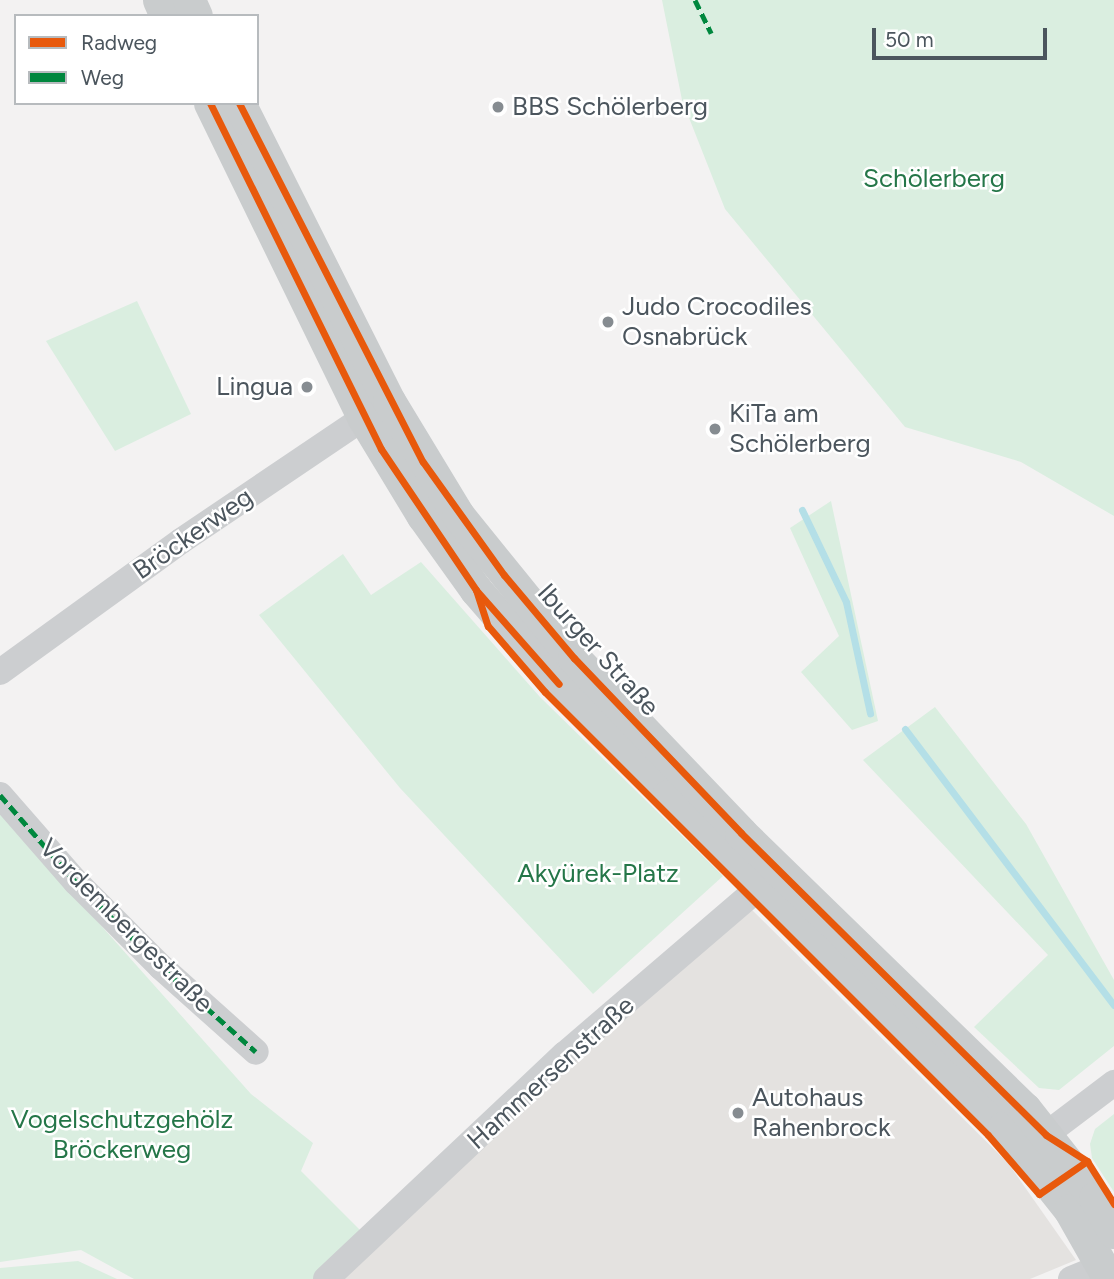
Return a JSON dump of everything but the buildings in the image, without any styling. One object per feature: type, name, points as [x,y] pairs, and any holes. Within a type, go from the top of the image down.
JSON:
[{"type":"main road","name":"Iburger Straße","points":[[211,105],[376,409]]},
{"type":"main road","name":"Iburger Straße","points":[[240,105],[423,516],[476,590],[546,671],[770,878],[1036,1143],[1114,1232]]},
{"type":"main road","name":"Iburger Straße","points":[[1036,1143],[1070,1210],[1107,1273]]},
{"type":"street","name":"Bröckerweg","points":[[0,672],[376,409]]},
{"type":"street","name":"Vordembergestraße","points":[[0,795],[142,948],[256,1052]]},
{"type":"street","name":"Hammersenstraße","points":[[326,1279],[565,1054],[770,878]]},
{"type":"street","points":[[1036,1143],[1114,1083]]},
{"type":"street","name":"Iburger Straße","points":[[1070,1279],[1107,1273]]},
{"type":"shaded area","name":"Autohaus Rahenbrock","points":[[750,908],[1008,1163],[1076,1260],[1030,1279],[343,1279],[573,1062]]},
{"type":"green space","name":"Schölerberg","points":[[662,0],[1114,0],[1114,516],[1021,462],[905,427],[725,209],[682,100]]},
{"type":"green space","points":[[137,301],[191,414],[115,451],[46,341]]},
{"type":"green space","points":[[831,501],[878,721],[852,730],[801,672],[839,636],[790,528]]},
{"type":"green space","name":"Akyürek-Platz","points":[[343,554],[371,595],[421,562],[540,697],[723,876],[593,994],[400,788],[259,615]]},
{"type":"green space","points":[[935,707],[1026,824],[1114,980],[1114,1046],[1059,1090],[1039,1088],[974,1027],[1048,955],[863,760]]},
{"type":"green space","name":"Vogelschutzgehölz Bröckerweg","points":[[0,812],[251,1094],[313,1143],[301,1171],[365,1235],[314,1279],[134,1279],[81,1250],[0,1262]]},
{"type":"green space","points":[[1114,1114],[1114,1192],[1092,1158],[1090,1144],[1095,1129]]},
{"type":"green space","points":[[78,1261],[117,1279],[0,1279],[0,1268]]},
{"type":"waterway","points":[[802,510],[846,602],[870,713]]},
{"type":"waterway","points":[[905,729],[1114,1005]]},
{"type":"marked path","points":[[695,0],[711,33]]},
{"type":"marked path","points":[[0,795],[76,882],[161,967],[256,1052]]},
{"type":"cycle path","points":[[211,105],[381,449],[476,590],[559,684]]},
{"type":"cycle path","points":[[240,105],[423,462],[504,575],[574,658],[741,833],[1046,1135],[1087,1161],[1114,1204]]},
{"type":"cycle path","points":[[476,590],[488,626],[545,692],[988,1135],[1039,1194],[1087,1161]]},
{"type":"place","name":"BBS Schölerberg","points":[[498,107]]},
{"type":"place","name":"Judo Crocodiles Osnabrück","points":[[608,322]]},
{"type":"place","name":"Lingua","points":[[307,387]]},
{"type":"place","name":"KiTa am Schölerberg","points":[[715,429]]},
{"type":"place","name":"Autohaus Rahenbrock","points":[[738,1113]]}]
